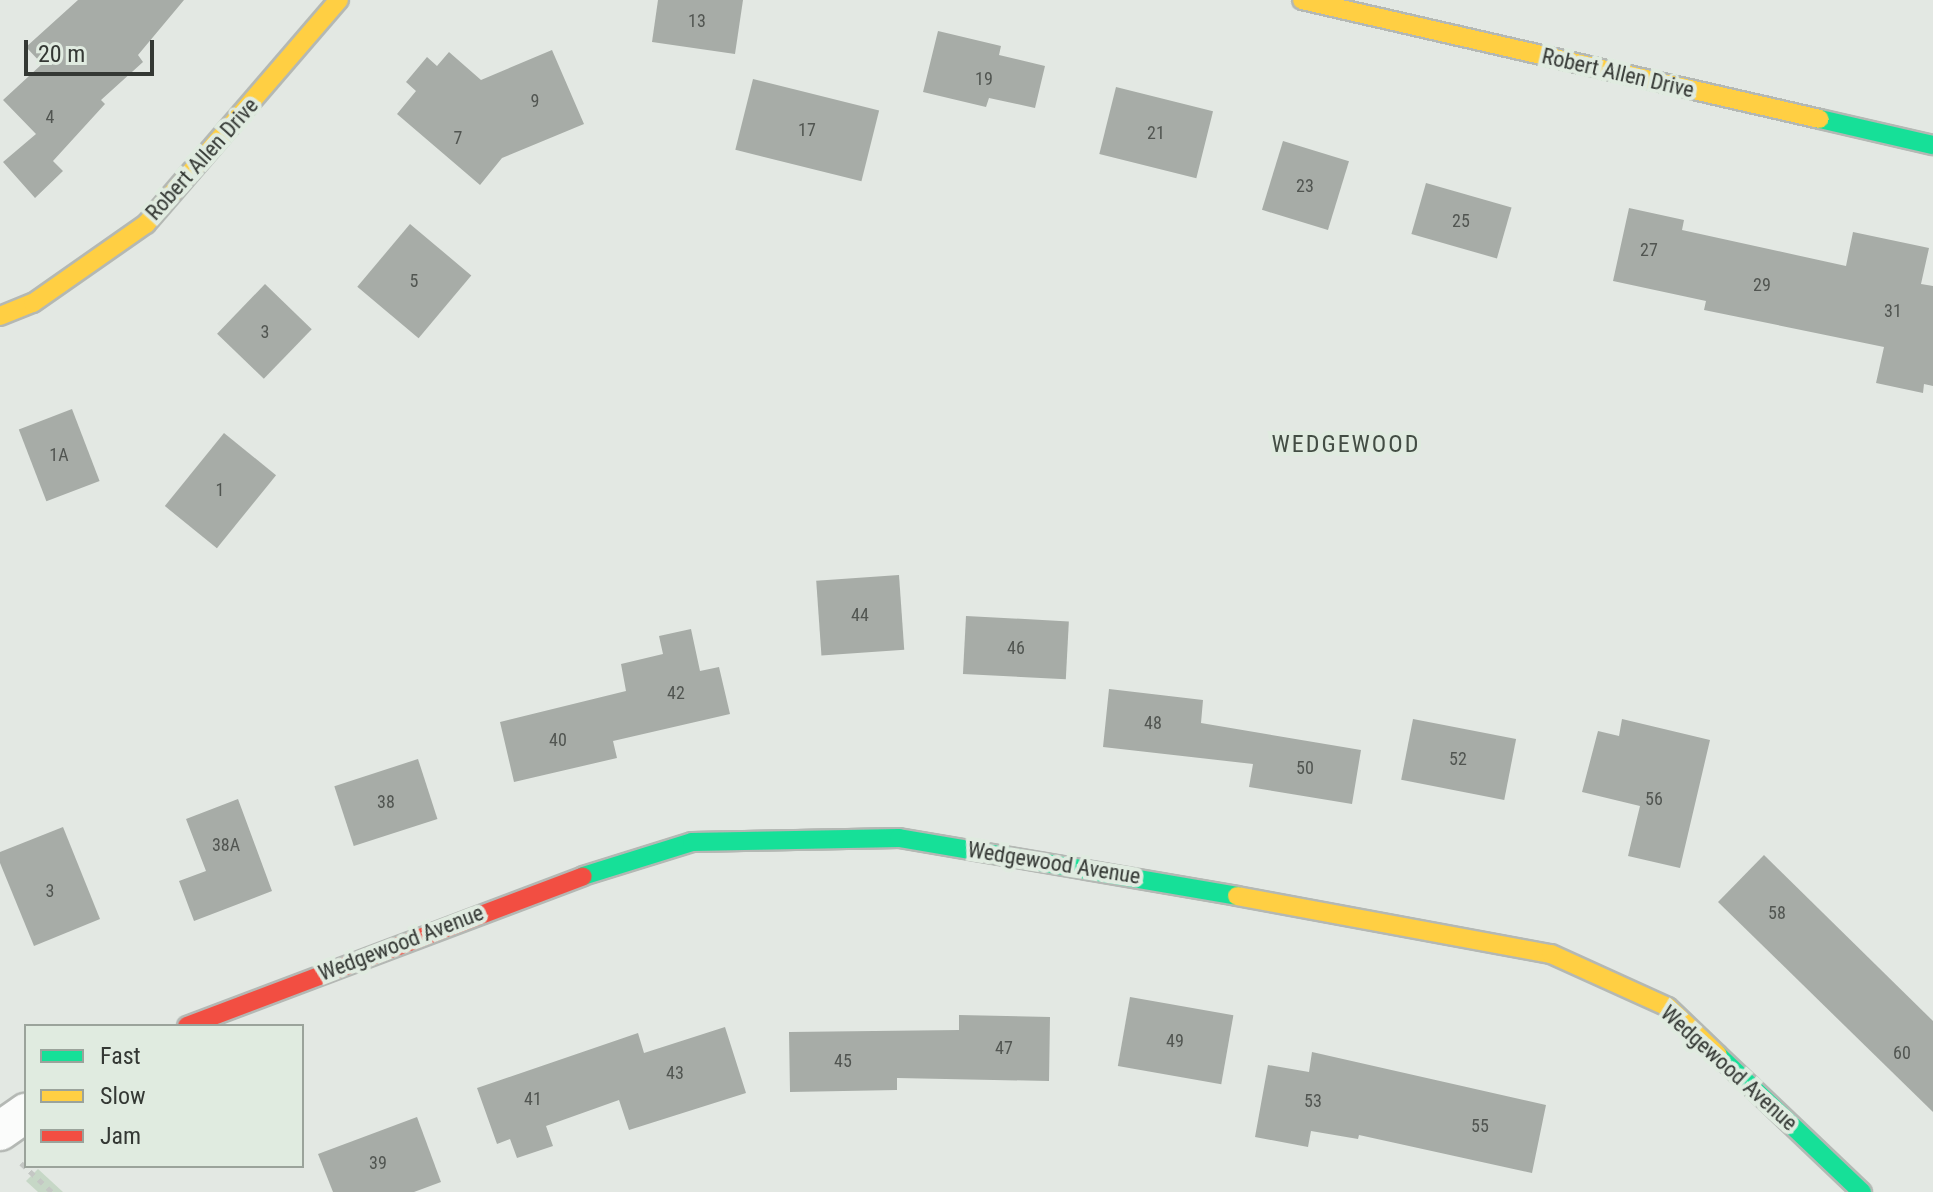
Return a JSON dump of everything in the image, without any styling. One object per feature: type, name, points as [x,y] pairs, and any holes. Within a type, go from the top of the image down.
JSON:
[{"type":"street","name":"Robert Allen Drive","points":[[0,316],[33,303],[146,224],[339,0]]},
{"type":"street","name":"Robert Allen Drive","points":[[1302,0],[1933,145]]},
{"type":"street","name":"Wedgewood Avenue","points":[[192,1024],[547,887],[692,842],[899,838],[1072,865],[1551,954],[1668,1007],[1862,1192]]},
{"type":"green space","points":[[38,1169],[63,1192],[38,1192],[26,1181]]},
{"type":"building","points":[[78,0],[184,0],[138,55],[143,62],[101,100],[105,104],[53,161],[63,171],[35,198],[3,162],[36,134],[3,100],[42,64],[26,47]]},
{"type":"building","points":[[658,0],[743,0],[735,54],[652,42]]},
{"type":"building","points":[[938,31],[1001,46],[999,55],[1045,66],[1035,108],[989,98],[986,107],[923,92]]},
{"type":"building","points":[[552,50],[584,124],[502,158],[480,185],[397,114],[416,91],[406,82],[427,57],[437,66],[449,52],[481,80]]},
{"type":"building","points":[[753,79],[879,110],[861,181],[735,150]]},
{"type":"building","points":[[1116,87],[1213,111],[1196,178],[1099,154]]},
{"type":"building","points":[[1283,141],[1349,161],[1328,230],[1262,210]]},
{"type":"building","points":[[1426,183],[1512,208],[1497,258],[1411,234]]},
{"type":"building","points":[[1629,208],[1684,220],[1682,230],[1846,266],[1853,232],[1929,248],[1921,284],[1933,286],[1933,386],[1924,384],[1923,393],[1876,383],[1884,347],[1704,310],[1706,301],[1613,281]]},
{"type":"building","points":[[410,224],[471,275],[419,338],[357,287]]},
{"type":"building","points":[[265,284],[312,329],[264,379],[217,334]]},
{"type":"building","points":[[72,409],[100,481],[46,501],[19,429]]},
{"type":"building","points":[[224,433],[276,475],[217,548],[165,506]]},
{"type":"building","points":[[899,575],[904,650],[821,656],[816,581]]},
{"type":"building","points":[[966,616],[1069,621],[1066,679],[963,674]]},
{"type":"building","points":[[691,629],[700,671],[719,667],[730,714],[613,741],[617,758],[514,782],[500,722],[626,691],[621,664],[663,654],[659,636]]},
{"type":"building","points":[[1109,689],[1203,700],[1201,723],[1361,750],[1352,804],[1249,787],[1253,764],[1103,747]]},
{"type":"building","points":[[1413,719],[1516,739],[1504,800],[1401,780]]},
{"type":"building","points":[[1622,719],[1710,740],[1680,868],[1628,856],[1640,806],[1582,792],[1598,731],[1619,736]]},
{"type":"building","points":[[418,759],[437,819],[354,846],[334,786]]},
{"type":"building","points":[[238,799],[272,891],[194,921],[179,881],[206,871],[186,819]]},
{"type":"building","points":[[63,827],[100,919],[34,946],[0,863],[0,852]]},
{"type":"building","points":[[1764,855],[1933,1021],[1933,1112],[1718,902]]},
{"type":"building","points":[[1130,997],[1233,1015],[1221,1084],[1118,1066]]},
{"type":"building","points":[[959,1015],[1050,1017],[1049,1081],[897,1078],[897,1090],[790,1092],[789,1032],[959,1030]]},
{"type":"building","points":[[725,1027],[746,1093],[629,1130],[619,1100],[546,1126],[553,1146],[517,1158],[510,1139],[497,1144],[477,1088],[638,1033],[644,1053]]},
{"type":"building","points":[[1312,1052],[1546,1105],[1532,1173],[1359,1135],[1358,1139],[1311,1131],[1308,1147],[1255,1137],[1268,1065],[1309,1072]]},
{"type":"building","points":[[417,1117],[441,1182],[414,1192],[333,1192],[318,1154]]},
{"type":"traffic: fast","points":[[1820,119],[1933,145]]},
{"type":"traffic: fast","points":[[583,876],[692,842],[899,838],[1237,896]]},
{"type":"traffic: fast","points":[[1718,1055],[1862,1192]]},
{"type":"traffic: slow","points":[[0,316],[33,303],[146,224],[339,0]]},
{"type":"traffic: slow","points":[[1302,0],[1820,119]]},
{"type":"traffic: slow","points":[[1237,896],[1551,954],[1668,1007],[1718,1055]]},
{"type":"traffic: jam","points":[[192,1024],[583,876]]},
{"type":"district","name":"WEDGEWOOD","points":[[1346,445]]}]
